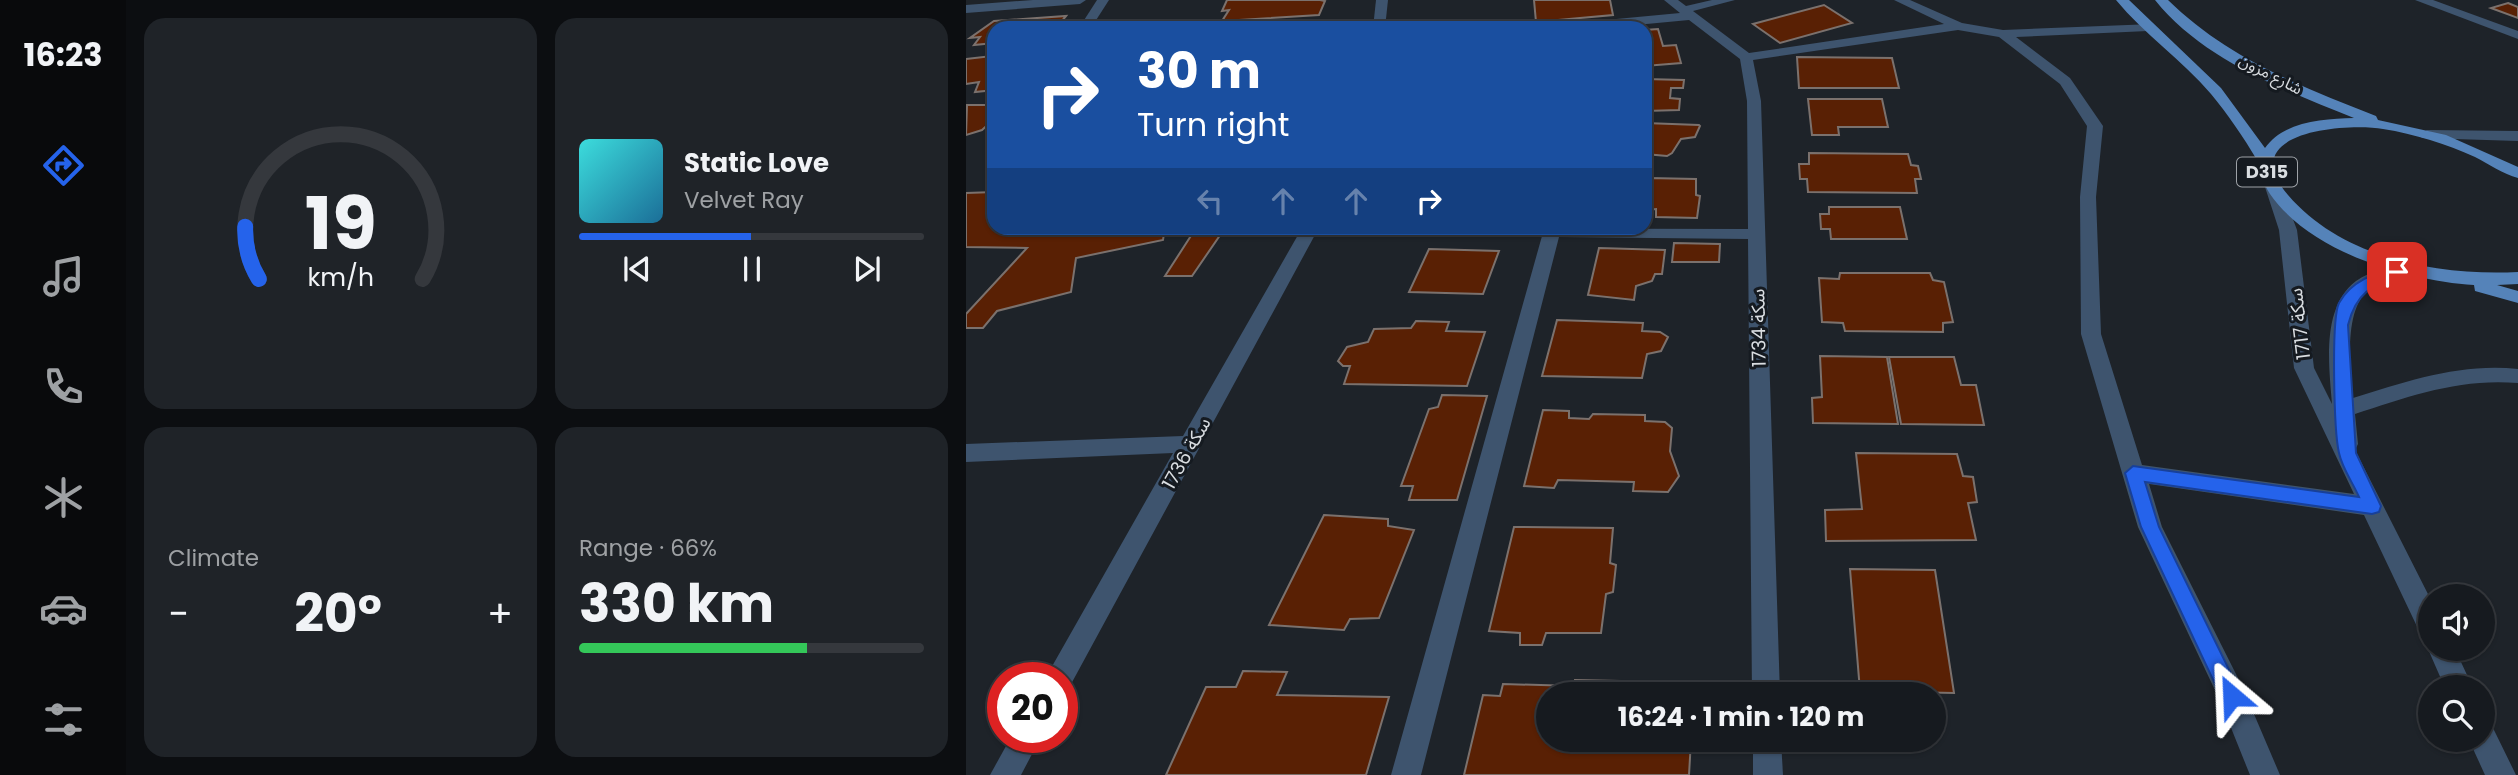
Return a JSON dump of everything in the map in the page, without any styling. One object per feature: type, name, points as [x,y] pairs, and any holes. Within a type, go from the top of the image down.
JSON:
[{"type":"main road","name":"D315","points":[[2122,0],[2216,91],[2267,163],[2273,187],[2284,202],[2324,233],[2350,247],[2412,269],[2518,297]]},
{"type":"main road","name":"شارع مزون","points":[[2161,0],[2207,39],[2254,67],[2322,100],[2393,127]]},
{"type":"main road","name":"D315","points":[[2267,163],[2269,152],[2277,142],[2304,128],[2344,123],[2393,127],[2427,135],[2477,152],[2518,173]]},
{"type":"main road","name":"D315","points":[[2443,276],[2472,280],[2518,278]]},
{"type":"street","points":[[966,9],[1080,0]]},
{"type":"street","points":[[1089,21],[1103,0]]},
{"type":"street","points":[[1380,21],[1382,0]]},
{"type":"street","points":[[1606,21],[1729,0]]},
{"type":"street","points":[[1900,0],[1959,26],[2003,34],[2148,27]]},
{"type":"street","points":[[2421,0],[2518,35]]},
{"type":"street","points":[[1681,9],[1746,57],[1959,26]]},
{"type":"street","points":[[2003,34],[2065,81],[2095,126],[2088,197],[2091,334],[2150,527],[2232,696],[2265,775]]},
{"type":"street","name":"سكة 1734","points":[[1746,57],[1754,101],[1766,682]]},
{"type":"street","points":[[2427,135],[2518,136]]},
{"type":"street","name":"سكة 1717","points":[[2273,187],[2288,230],[2304,369],[2418,601]]},
{"type":"street","points":[[1652,231],[1756,234]]},
{"type":"street","name":"سكة 1736","points":[[1068,662],[1306,235]]},
{"type":"street","points":[[1406,775],[1550,235]]},
{"type":"street","name":"سكة 1717","points":[[2347,453],[2340,325],[2346,304],[2359,287],[2382,276],[2412,269]]},
{"type":"street","points":[[2344,409],[2454,375],[2489,371],[2518,376]]},
{"type":"street","points":[[966,453],[1190,444]]},
{"type":"street","points":[[2133,473],[2372,506]]},
{"type":"street","points":[[1768,752],[1768,775]]},
{"type":"street","points":[[2490,752],[2501,775]]},
{"type":"street","points":[[1005,775],[1018,753]]},
{"type":"building","points":[[1227,0],[1325,1],[1319,15],[1222,21],[1229,10],[1222,11]]},
{"type":"building","points":[[1534,0],[1610,0],[1613,15],[1547,21],[1536,21]]},
{"type":"building","points":[[2508,3],[2518,7],[2518,18],[2491,8]]},
{"type":"building","points":[[1824,5],[1852,23],[1780,43],[1753,24]]},
{"type":"building","points":[[1066,16],[1062,21],[994,21]]},
{"type":"building","points":[[987,26],[987,44],[974,45],[980,37],[970,38]]},
{"type":"building","points":[[1652,29],[1658,29],[1663,46],[1676,45],[1681,63],[1652,65]]},
{"type":"building","points":[[987,57],[987,91],[975,92],[979,82],[966,84],[966,59]]},
{"type":"building","points":[[1797,57],[1892,58],[1899,88],[1799,88]]},
{"type":"building","points":[[1652,79],[1684,80],[1683,88],[1671,88],[1670,98],[1680,99],[1679,110],[1652,111]]},
{"type":"building","points":[[1808,99],[1882,99],[1888,127],[1838,127],[1839,135],[1812,135]]},
{"type":"building","points":[[967,105],[987,105],[987,125],[966,135]]},
{"type":"building","points":[[1652,123],[1700,126],[1695,137],[1681,139],[1667,156],[1652,155]]},
{"type":"building","points":[[1809,153],[1908,154],[1911,165],[1918,166],[1921,179],[1915,179],[1917,193],[1808,192],[1807,179],[1800,179],[1799,164],[1809,164]]},
{"type":"building","points":[[1652,178],[1696,179],[1696,195],[1700,196],[1697,218],[1656,217],[1656,209],[1652,209]]},
{"type":"building","points":[[987,192],[987,235],[1164,235],[1163,240],[1076,258],[1071,292],[997,311],[983,328],[966,328],[966,314],[1027,248],[966,247],[966,193]]},
{"type":"building","points":[[1829,207],[1900,207],[1907,239],[1831,239],[1830,229],[1821,229],[1820,214],[1829,214]]},
{"type":"building","points":[[1191,235],[1220,235],[1192,276],[1165,276]]},
{"type":"building","points":[[1674,243],[1720,244],[1719,262],[1672,262]]},
{"type":"building","points":[[1599,248],[1665,250],[1662,274],[1655,274],[1652,281],[1636,286],[1634,300],[1588,295]]},
{"type":"building","points":[[1429,249],[1499,251],[1483,294],[1409,292]]},
{"type":"building","points":[[1840,273],[1930,273],[1933,280],[1944,282],[1953,322],[1943,323],[1943,332],[1845,331],[1843,323],[1822,322],[1819,278],[1839,279]]},
{"type":"building","points":[[1557,320],[1643,323],[1642,331],[1660,332],[1668,337],[1661,351],[1647,354],[1642,378],[1542,376]]},
{"type":"building","points":[[1416,321],[1449,322],[1446,331],[1485,332],[1467,386],[1344,384],[1350,366],[1343,366],[1338,361],[1347,347],[1368,342],[1374,329],[1411,328]]},
{"type":"building","points":[[1820,356],[1887,357],[1898,424],[1813,423],[1812,398],[1822,397]]},
{"type":"building","points":[[1889,357],[1954,357],[1961,385],[1976,385],[1984,425],[1901,424]]},
{"type":"building","points":[[1442,395],[1487,396],[1457,500],[1409,500],[1413,486],[1401,486],[1429,409],[1438,407]]},
{"type":"building","points":[[1543,410],[1569,411],[1569,418],[1589,419],[1593,414],[1645,415],[1645,421],[1665,422],[1672,428],[1670,451],[1679,476],[1668,492],[1633,491],[1634,482],[1558,480],[1554,488],[1524,486]]},
{"type":"building","points":[[1856,453],[1957,454],[1963,476],[1973,477],[1977,502],[1968,503],[1976,540],[1826,541],[1825,510],[1862,509]]},
{"type":"building","points":[[1324,515],[1388,519],[1388,526],[1414,530],[1379,618],[1350,619],[1344,630],[1269,625]]},
{"type":"building","points":[[1514,527],[1613,528],[1610,563],[1616,565],[1613,592],[1606,594],[1601,633],[1546,633],[1542,645],[1520,645],[1520,633],[1489,631]]},
{"type":"building","points":[[1850,569],[1935,570],[1954,693],[1946,693],[1946,682],[1859,682]]},
{"type":"building","points":[[1243,671],[1287,672],[1277,695],[1389,697],[1366,775],[1166,775],[1206,687],[1236,687]]},
{"type":"building","points":[[1575,680],[1620,681],[1620,682]]},
{"type":"building","points":[[1503,684],[1536,685],[1536,752],[1690,752],[1689,775],[1464,775],[1483,695],[1500,696]]},
{"type":"route","points":[[2232,696],[2150,527],[2133,473],[2372,506],[2347,453],[2340,325],[2346,304],[2359,287],[2397,272]]}]
